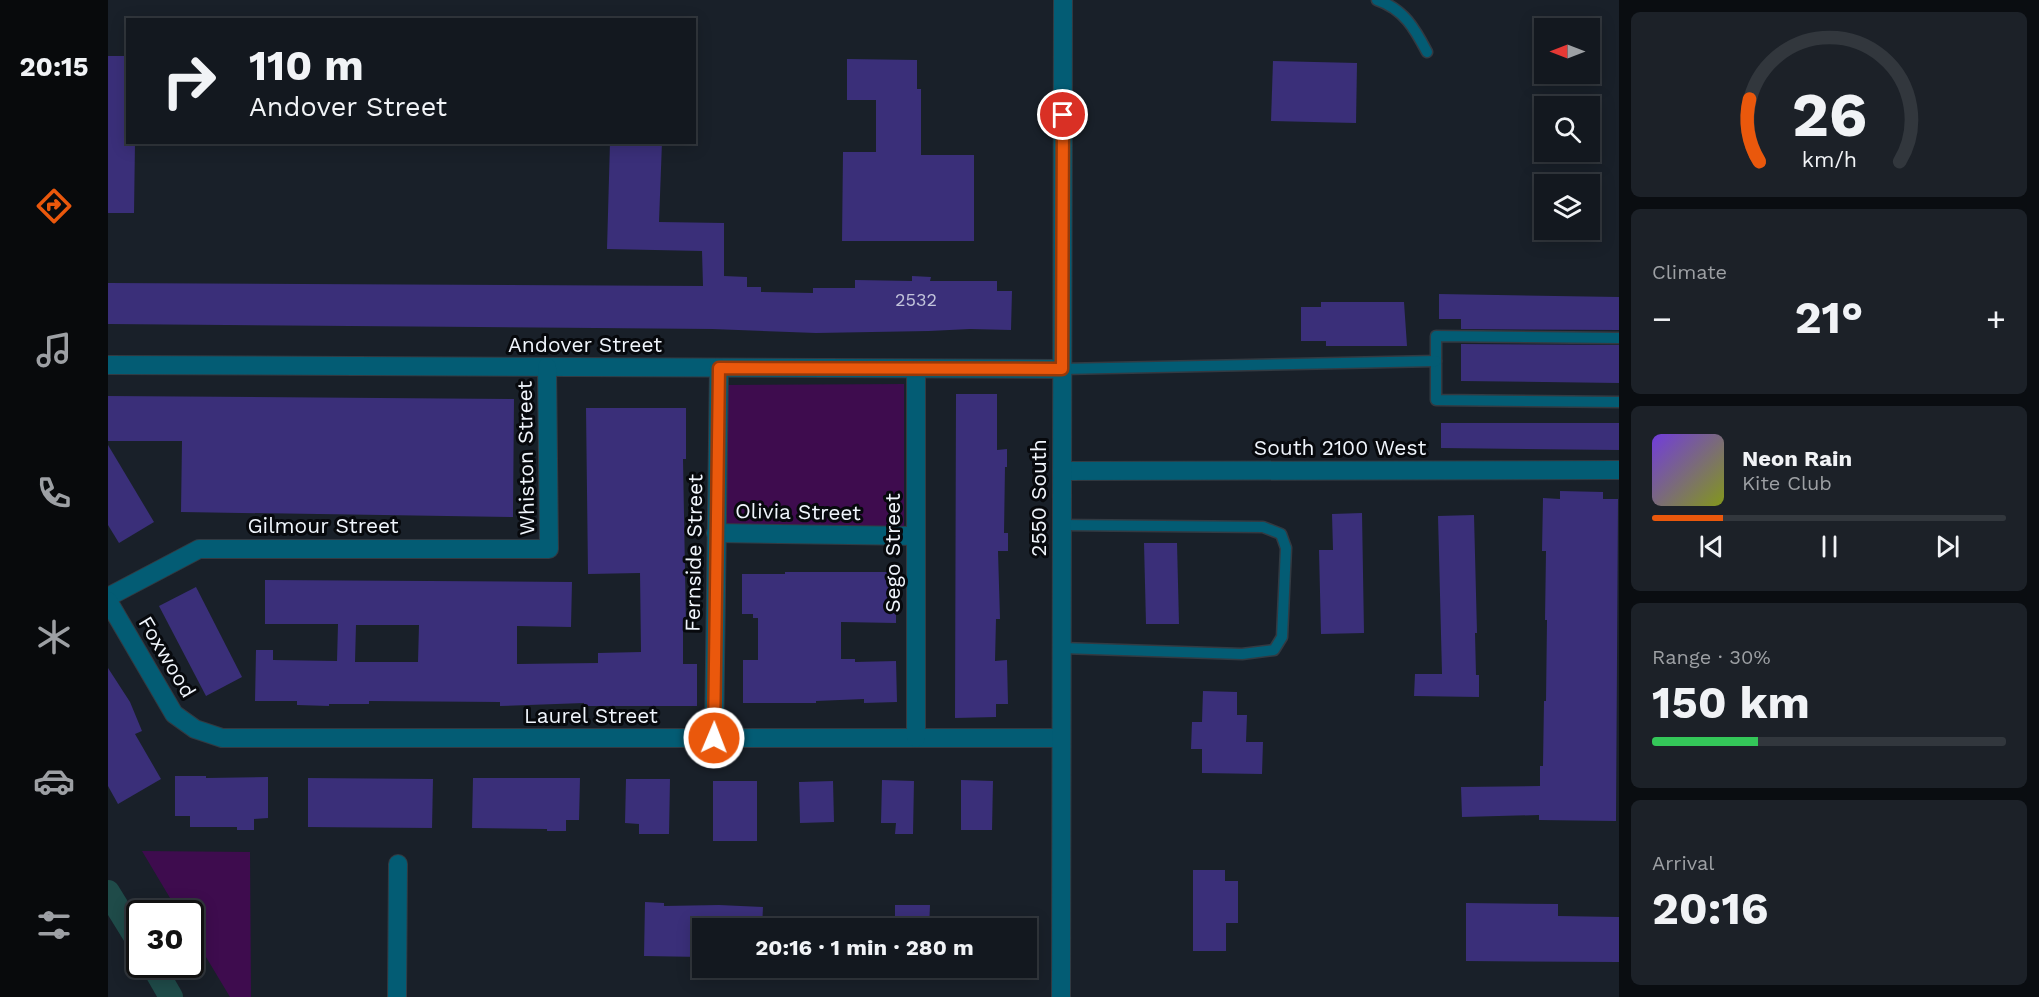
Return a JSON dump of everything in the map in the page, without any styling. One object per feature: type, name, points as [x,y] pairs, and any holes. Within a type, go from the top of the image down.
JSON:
[{"type":"street","points":[[1055,0],[1063,0]]},
{"type":"street","name":"2550 South","points":[[1061,997],[1063,0]]},
{"type":"street","name":"Andover Street","points":[[108,365],[1062,369]]},
{"type":"street","name":"Whiston Street","points":[[547,367],[549,549]]},
{"type":"street","name":"Fernside Street","points":[[714,738],[719,368]]},
{"type":"street","name":"Sego Street","points":[[916,369],[916,738]]},
{"type":"street","name":"South 2100 West","points":[[1062,471],[1619,470]]},
{"type":"street","name":"Olivia Street","points":[[716,533],[916,536]]},
{"type":"street","name":"Gilmour Street","points":[[108,599],[199,549],[549,549]]},
{"type":"street","name":"Foxwood","points":[[108,599],[174,714],[195,729]]},
{"type":"street","name":"Laurel Street","points":[[195,729],[222,738],[1061,738]]},
{"type":"street","points":[[397,997],[398,864]]},
{"type":"lane","points":[[1377,0],[1385,2],[1411,22],[1426,52]]},
{"type":"lane","points":[[1619,338],[1436,336],[1436,400],[1619,402]]},
{"type":"lane","points":[[1062,369],[1436,361]]},
{"type":"lane","points":[[1062,525],[1263,527],[1281,534],[1286,548],[1282,637],[1274,650],[1242,654],[1062,648]]},
{"type":"shaded area","points":[[904,384],[904,527],[726,528],[726,385]]},
{"type":"shaded area","points":[[142,851],[250,852],[251,997],[230,997],[204,954],[204,900],[171,900]]},
{"type":"building","points":[[108,56],[126,56],[126,144],[135,144],[134,213],[108,213]]},
{"type":"building","points":[[847,59],[917,60],[917,89],[921,89],[921,155],[974,155],[974,241],[842,241],[843,152],[876,152],[876,100],[847,100]]},
{"type":"building","points":[[1273,61],[1357,63],[1356,123],[1271,121]]},
{"type":"building","points":[[610,144],[662,144],[659,222],[724,223],[724,276],[747,277],[747,287],[761,287],[761,292],[813,293],[813,288],[855,288],[855,280],[912,281],[912,276],[931,277],[930,281],[997,281],[997,291],[1012,291],[1011,330],[816,333],[712,329],[108,324],[108,283],[703,286],[702,251],[607,249]]},
{"type":"building","points":[[1439,294],[1619,297],[1619,330],[1461,329],[1461,319],[1439,319]]},
{"type":"building","points":[[1321,302],[1404,302],[1407,346],[1326,346],[1326,341],[1301,341],[1301,307],[1321,307]]},
{"type":"building","points":[[1461,344],[1619,345],[1619,383],[1461,381]]},
{"type":"building","points":[[956,394],[997,394],[997,450],[1007,449],[1004,533],[1008,533],[1008,551],[998,551],[1000,619],[996,619],[995,661],[1007,660],[1008,704],[996,704],[996,717],[955,718]]},
{"type":"building","points":[[108,396],[514,399],[513,517],[181,512],[182,441],[108,441]]},
{"type":"building","points":[[586,408],[686,408],[686,459],[683,459],[686,625],[683,625],[683,664],[697,664],[697,706],[584,706],[584,703],[500,706],[500,702],[369,701],[369,704],[329,704],[329,706],[297,705],[297,701],[255,701],[256,650],[273,650],[273,660],[337,661],[338,624],[265,624],[265,580],[572,582],[571,627],[517,626],[517,664],[598,663],[598,653],[641,652],[640,573],[588,574]],"holes":[[[356,625],[419,625],[418,662],[355,662]]]},
{"type":"building","points":[[1441,423],[1619,423],[1619,450],[1441,448]]},
{"type":"building","points":[[108,445],[154,522],[119,543],[108,525]]},
{"type":"building","points":[[1560,491],[1603,492],[1603,499],[1618,499],[1616,821],[1539,820],[1539,815],[1462,817],[1461,787],[1540,786],[1540,766],[1543,766],[1544,701],[1546,701],[1547,620],[1545,620],[1546,551],[1542,551],[1543,498],[1560,499]]},
{"type":"building","points":[[1362,513],[1364,633],[1321,634],[1319,550],[1333,550],[1332,514]]},
{"type":"building","points":[[1474,515],[1476,675],[1479,675],[1479,697],[1414,696],[1415,674],[1442,674],[1438,516]]},
{"type":"building","points":[[1144,543],[1177,543],[1179,624],[1146,624]]},
{"type":"building","points":[[785,572],[896,572],[896,623],[841,622],[841,659],[855,659],[855,662],[896,661],[897,702],[864,703],[864,699],[816,701],[816,703],[743,703],[743,660],[758,660],[758,618],[753,618],[753,614],[742,614],[742,574],[785,574]]},
{"type":"building","points":[[196,587],[242,677],[206,696],[159,606]]},
{"type":"building","points":[[108,668],[130,702],[142,731],[135,734],[161,779],[118,804],[108,786]]},
{"type":"building","points":[[1203,691],[1237,692],[1237,715],[1247,715],[1246,742],[1263,742],[1262,774],[1202,773],[1202,749],[1191,749],[1192,722],[1202,722]]},
{"type":"building","points":[[175,776],[268,777],[268,818],[254,819],[254,830],[237,830],[237,827],[190,827],[190,816],[175,816]]},
{"type":"building","points":[[308,778],[433,779],[432,828],[308,827]]},
{"type":"building","points":[[473,778],[580,778],[579,820],[566,820],[566,831],[472,828]]},
{"type":"building","points":[[626,779],[670,779],[669,834],[639,834],[639,824],[625,823]]},
{"type":"building","points":[[882,780],[914,781],[913,834],[895,834],[896,823],[881,823]]},
{"type":"building","points":[[961,780],[993,781],[992,830],[961,830]]},
{"type":"building","points":[[713,781],[757,781],[757,841],[713,841]]},
{"type":"building","points":[[833,781],[834,822],[800,823],[799,782]]},
{"type":"building","points":[[1193,870],[1225,870],[1225,881],[1238,881],[1238,923],[1226,923],[1226,951],[1193,951]]},
{"type":"building","points":[[645,902],[664,903],[664,906],[763,907],[762,918],[692,918],[692,957],[644,956]]},
{"type":"building","points":[[1466,903],[1558,904],[1558,916],[1619,917],[1619,962],[1466,961]]},
{"type":"building","points":[[895,905],[930,905],[929,918],[895,918]]},
{"type":"waterway","points":[[108,892],[126,921]]},
{"type":"waterway","points":[[160,978],[171,997]]},
{"type":"route","points":[[714,738],[719,368],[1062,369],[1063,115]]}]
